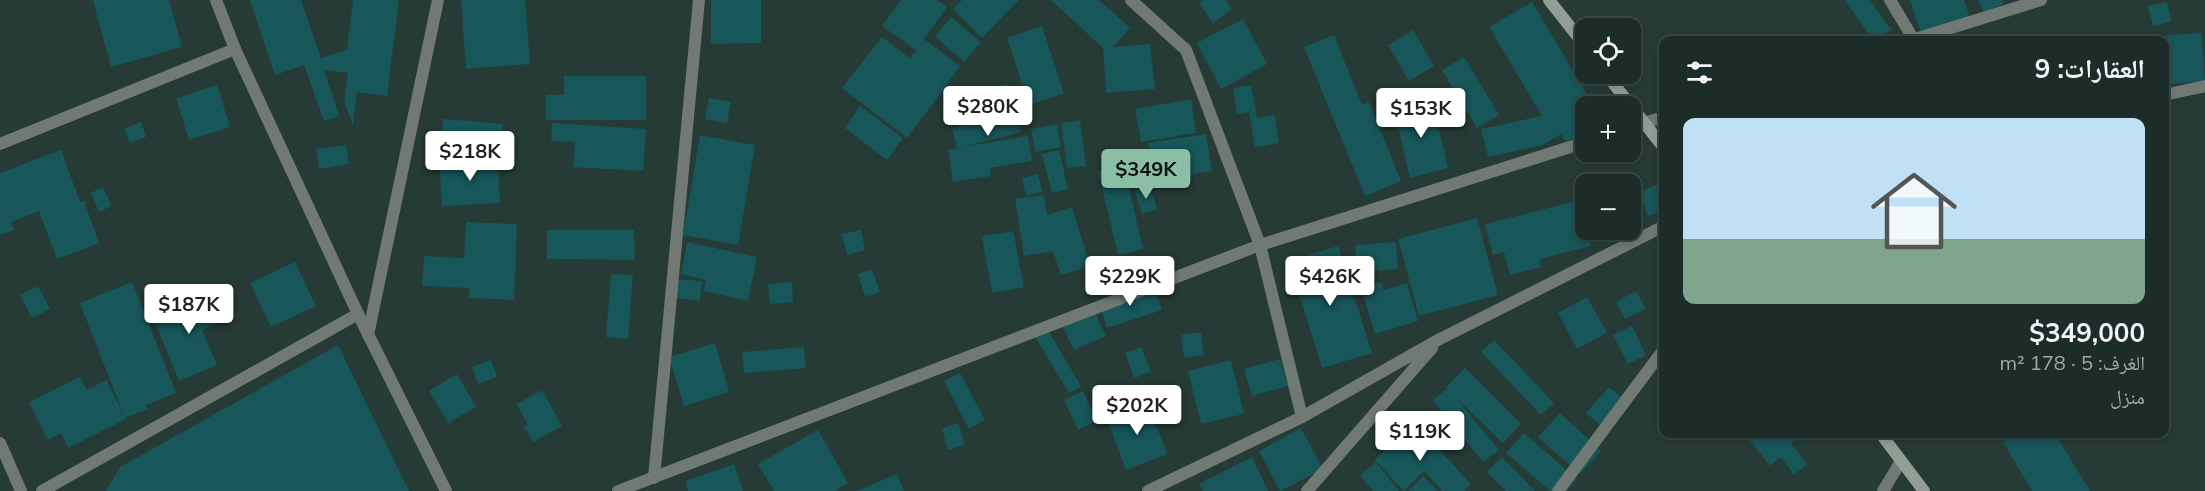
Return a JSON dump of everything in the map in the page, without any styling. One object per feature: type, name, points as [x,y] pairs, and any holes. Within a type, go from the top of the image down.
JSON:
[{"type":"street","points":[[216,0],[235,49],[358,314],[446,491]]},
{"type":"street","points":[[368,335],[438,0]]},
{"type":"street","points":[[654,478],[699,0]]},
{"type":"street","points":[[1131,0],[1185,50],[1260,245],[1302,417]]},
{"type":"street","points":[[1549,0],[1575,33]]},
{"type":"street","points":[[1890,0],[1911,36]]},
{"type":"street","points":[[1926,36],[2041,0]]},
{"type":"street","points":[[0,144],[235,49]]},
{"type":"street","points":[[1614,84],[1659,142]]},
{"type":"street","points":[[2169,93],[2205,86]]},
{"type":"street","points":[[1641,124],[1659,118]]},
{"type":"street","points":[[618,491],[1260,245],[1575,145]]},
{"type":"street","points":[[1148,491],[1302,417],[1438,340],[1659,229]]},
{"type":"street","points":[[42,491],[358,314]]},
{"type":"street","points":[[1307,491],[1438,340]]},
{"type":"street","points":[[1558,491],[1659,357]]},
{"type":"street","points":[[1884,438],[1924,491]]},
{"type":"street","points":[[0,443],[21,491]]},
{"type":"street","points":[[1883,491],[1901,461]]},
{"type":"building","points":[[93,0],[169,0],[182,47],[111,67]]},
{"type":"building","points":[[250,0],[301,0],[321,58],[347,50],[353,0],[399,0],[387,96],[357,92],[353,126],[344,101],[348,73],[324,70],[339,116],[324,121],[304,65],[275,75]]},
{"type":"building","points":[[461,0],[525,0],[530,64],[466,69]]},
{"type":"building","points":[[711,0],[761,0],[761,43],[711,44]]},
{"type":"building","points":[[901,0],[937,0],[947,7],[924,39],[960,66],[946,85],[934,77],[946,86],[907,138],[842,88],[882,37],[910,58],[916,50],[882,26]]},
{"type":"building","points":[[962,0],[1019,0],[982,38],[953,9]]},
{"type":"building","points":[[1051,0],[1099,0],[1130,28],[1113,47],[1150,44],[1155,89],[1106,93],[1103,48]]},
{"type":"building","points":[[1204,0],[1226,0],[1232,9],[1213,23],[1199,3]]},
{"type":"building","points":[[1845,0],[1870,0],[1891,30],[1882,36],[1870,36]]},
{"type":"building","points":[[1910,0],[1964,0],[1970,18],[1921,33]]},
{"type":"building","points":[[1978,0],[2002,0],[2004,4],[1984,12]]},
{"type":"building","points":[[1532,2],[1575,74],[1575,84],[1581,84],[1588,96],[1575,96],[1575,139],[1565,141],[1561,134],[1543,145],[1488,157],[1481,129],[1542,116],[1489,27]]},
{"type":"building","points":[[2167,2],[2171,22],[2153,26],[2148,6]]},
{"type":"building","points":[[951,17],[981,42],[964,62],[935,36]]},
{"type":"building","points":[[1243,19],[1267,64],[1221,89],[1197,43]]},
{"type":"building","points":[[1042,26],[1064,94],[1029,105],[1007,38]]},
{"type":"building","points":[[1413,30],[1434,66],[1409,81],[1388,45]]},
{"type":"building","points":[[2201,33],[2205,81],[2171,84],[2169,36],[2167,35]]},
{"type":"building","points":[[1334,35],[1362,105],[1369,102],[1401,181],[1365,196],[1304,47]]},
{"type":"building","points":[[1464,57],[1499,115],[1477,128],[1442,70]]},
{"type":"building","points":[[564,76],[646,76],[646,120],[546,120],[546,95],[564,95]]},
{"type":"building","points":[[1008,84],[1021,132],[962,147],[1028,136],[1032,161],[990,168],[991,176],[953,182],[948,150],[957,148],[952,128],[974,122],[967,95]]},
{"type":"building","points":[[217,85],[230,127],[189,140],[176,98]]},
{"type":"building","points":[[1251,85],[1257,118],[1275,115],[1279,143],[1255,147],[1249,112],[1237,114],[1233,88]]},
{"type":"building","points":[[709,98],[731,102],[727,123],[705,119]]},
{"type":"building","points":[[1191,99],[1196,133],[1141,142],[1135,109]]},
{"type":"building","points":[[1432,100],[1448,168],[1410,178],[1394,109]]},
{"type":"building","points":[[860,106],[903,138],[887,160],[845,128]]},
{"type":"building","points":[[443,119],[503,124],[500,154],[441,149]]},
{"type":"building","points":[[1080,120],[1086,166],[1067,168],[1061,123]]},
{"type":"building","points":[[141,122],[146,137],[130,143],[124,129]]},
{"type":"building","points":[[552,123],[646,129],[643,171],[573,167],[575,142],[551,141]]},
{"type":"building","points":[[1057,124],[1061,147],[1035,152],[1031,129]]},
{"type":"building","points":[[1206,134],[1212,171],[1154,181],[1148,143]]},
{"type":"building","points":[[700,135],[755,145],[738,245],[683,235]]},
{"type":"building","points":[[346,145],[349,164],[319,169],[316,149]]},
{"type":"building","points":[[61,150],[80,202],[84,201],[99,243],[57,259],[39,211],[11,222],[14,230],[0,235],[0,173]]},
{"type":"building","points":[[1059,150],[1068,189],[1052,193],[1042,154]]},
{"type":"building","points":[[497,157],[500,203],[442,206],[439,160]]},
{"type":"building","points":[[1124,165],[1143,249],[1118,255],[1098,171]]},
{"type":"building","points":[[1038,174],[1042,192],[1026,196],[1022,178]]},
{"type":"building","points":[[1659,185],[1659,212],[1648,216],[1641,190]]},
{"type":"building","points":[[1150,186],[1157,209],[1142,214],[1135,191]]},
{"type":"building","points":[[103,187],[111,206],[99,212],[91,193]]},
{"type":"building","points":[[1044,195],[1047,215],[1072,207],[1090,266],[1061,275],[1053,251],[1024,256],[1015,199]]},
{"type":"building","points":[[1575,201],[1575,240],[1590,240],[1591,246],[1539,259],[1541,267],[1510,275],[1504,252],[1493,255],[1485,224]]},
{"type":"building","points":[[1477,218],[1498,295],[1419,316],[1398,239]]},
{"type":"building","points":[[466,222],[517,224],[514,300],[469,298],[470,288],[422,286],[424,256],[464,258]]},
{"type":"building","points":[[547,230],[634,230],[635,260],[547,259]]},
{"type":"building","points":[[861,230],[865,250],[847,255],[842,234]]},
{"type":"building","points":[[1013,231],[1024,287],[992,293],[982,236]]},
{"type":"building","points":[[687,242],[757,257],[748,301],[704,291],[706,280],[681,274]]},
{"type":"building","points":[[1396,242],[1398,269],[1356,272],[1355,245]]},
{"type":"building","points":[[1338,246],[1372,353],[1322,368],[1289,261]]},
{"type":"building","points":[[295,262],[316,306],[271,327],[250,283]]},
{"type":"building","points":[[872,269],[880,292],[865,297],[858,274]]},
{"type":"building","points":[[611,274],[633,275],[628,339],[606,337]]},
{"type":"building","points":[[676,279],[702,281],[700,301],[675,298]]},
{"type":"building","points":[[132,282],[176,393],[146,405],[148,409],[125,418],[80,303]]},
{"type":"building","points":[[792,282],[793,302],[770,304],[768,284]]},
{"type":"building","points":[[1381,282],[1383,290],[1407,283],[1418,321],[1375,334],[1361,288]]},
{"type":"building","points":[[1153,285],[1162,310],[1107,328],[1099,303]]},
{"type":"building","points":[[38,286],[50,309],[32,318],[20,295]]},
{"type":"building","points":[[1636,291],[1646,309],[1625,319],[1616,302]]},
{"type":"building","points":[[211,293],[223,321],[202,330],[217,365],[179,381],[153,317]]},
{"type":"building","points":[[1587,297],[1607,333],[1577,349],[1558,313]]},
{"type":"building","points":[[1095,313],[1106,336],[1074,350],[1063,327]]},
{"type":"building","points":[[1632,326],[1646,355],[1628,364],[1613,335]]},
{"type":"building","points":[[1046,327],[1081,386],[1069,393],[1034,335]]},
{"type":"building","points":[[1201,332],[1204,355],[1184,358],[1181,335]]},
{"type":"building","points":[[1494,340],[1554,403],[1541,415],[1481,352]]},
{"type":"building","points":[[715,343],[729,392],[684,406],[669,357]]},
{"type":"building","points":[[338,345],[409,491],[106,491],[120,467]]},
{"type":"building","points":[[804,347],[806,368],[744,373],[742,352]]},
{"type":"building","points":[[1141,347],[1151,372],[1134,378],[1125,353]]},
{"type":"building","points":[[1280,359],[1288,386],[1252,396],[1244,369]]},
{"type":"building","points":[[491,360],[497,377],[478,384],[472,367]]},
{"type":"building","points":[[1231,360],[1244,414],[1201,424],[1188,371]]},
{"type":"building","points":[[1465,368],[1521,424],[1503,443],[1456,398],[1499,450],[1483,462],[1433,400],[1447,389],[1446,387]]},
{"type":"building","points":[[960,373],[985,420],[969,429],[944,381]]},
{"type":"building","points":[[457,374],[476,407],[448,423],[429,391]]},
{"type":"building","points":[[80,377],[87,390],[106,380],[126,419],[68,448],[61,433],[48,440],[29,402]]},
{"type":"building","points":[[1609,387],[1630,404],[1607,431],[1586,413]]},
{"type":"building","points":[[542,390],[562,426],[533,442],[524,426],[528,425],[517,404]]},
{"type":"building","points":[[1083,391],[1097,421],[1078,430],[1064,400]]},
{"type":"building","points":[[1148,403],[1167,454],[1126,470],[1107,419]]},
{"type":"building","points":[[1560,413],[1601,451],[1580,474],[1538,437]]},
{"type":"building","points":[[1413,422],[1471,484],[1464,491],[1442,491],[1424,471],[1404,491],[1375,460]]},
{"type":"building","points":[[958,423],[965,445],[948,450],[942,428]]},
{"type":"building","points":[[1301,428],[1323,469],[1280,491],[1259,451]]},
{"type":"building","points":[[818,430],[848,483],[835,491],[774,491],[758,464]]},
{"type":"building","points":[[1524,433],[1577,479],[1566,491],[1550,491],[1506,453]]},
{"type":"building","points":[[1748,438],[1797,438],[1791,443],[1807,464],[1794,475],[1781,457],[1770,466]]},
{"type":"building","points":[[2010,438],[2057,438],[2090,491],[2032,491],[2003,442]]},
{"type":"building","points":[[1252,457],[1268,491],[1203,491],[1199,484]]},
{"type":"building","points":[[1502,457],[1535,491],[1506,491],[1487,472]]},
{"type":"building","points":[[1376,462],[1399,491],[1373,491],[1360,475]]},
{"type":"building","points":[[734,464],[743,491],[688,491],[685,481]]},
{"type":"building","points":[[897,474],[904,491],[857,491]]},
{"type":"building","points":[[1423,476],[1438,491],[1408,491]]}]
